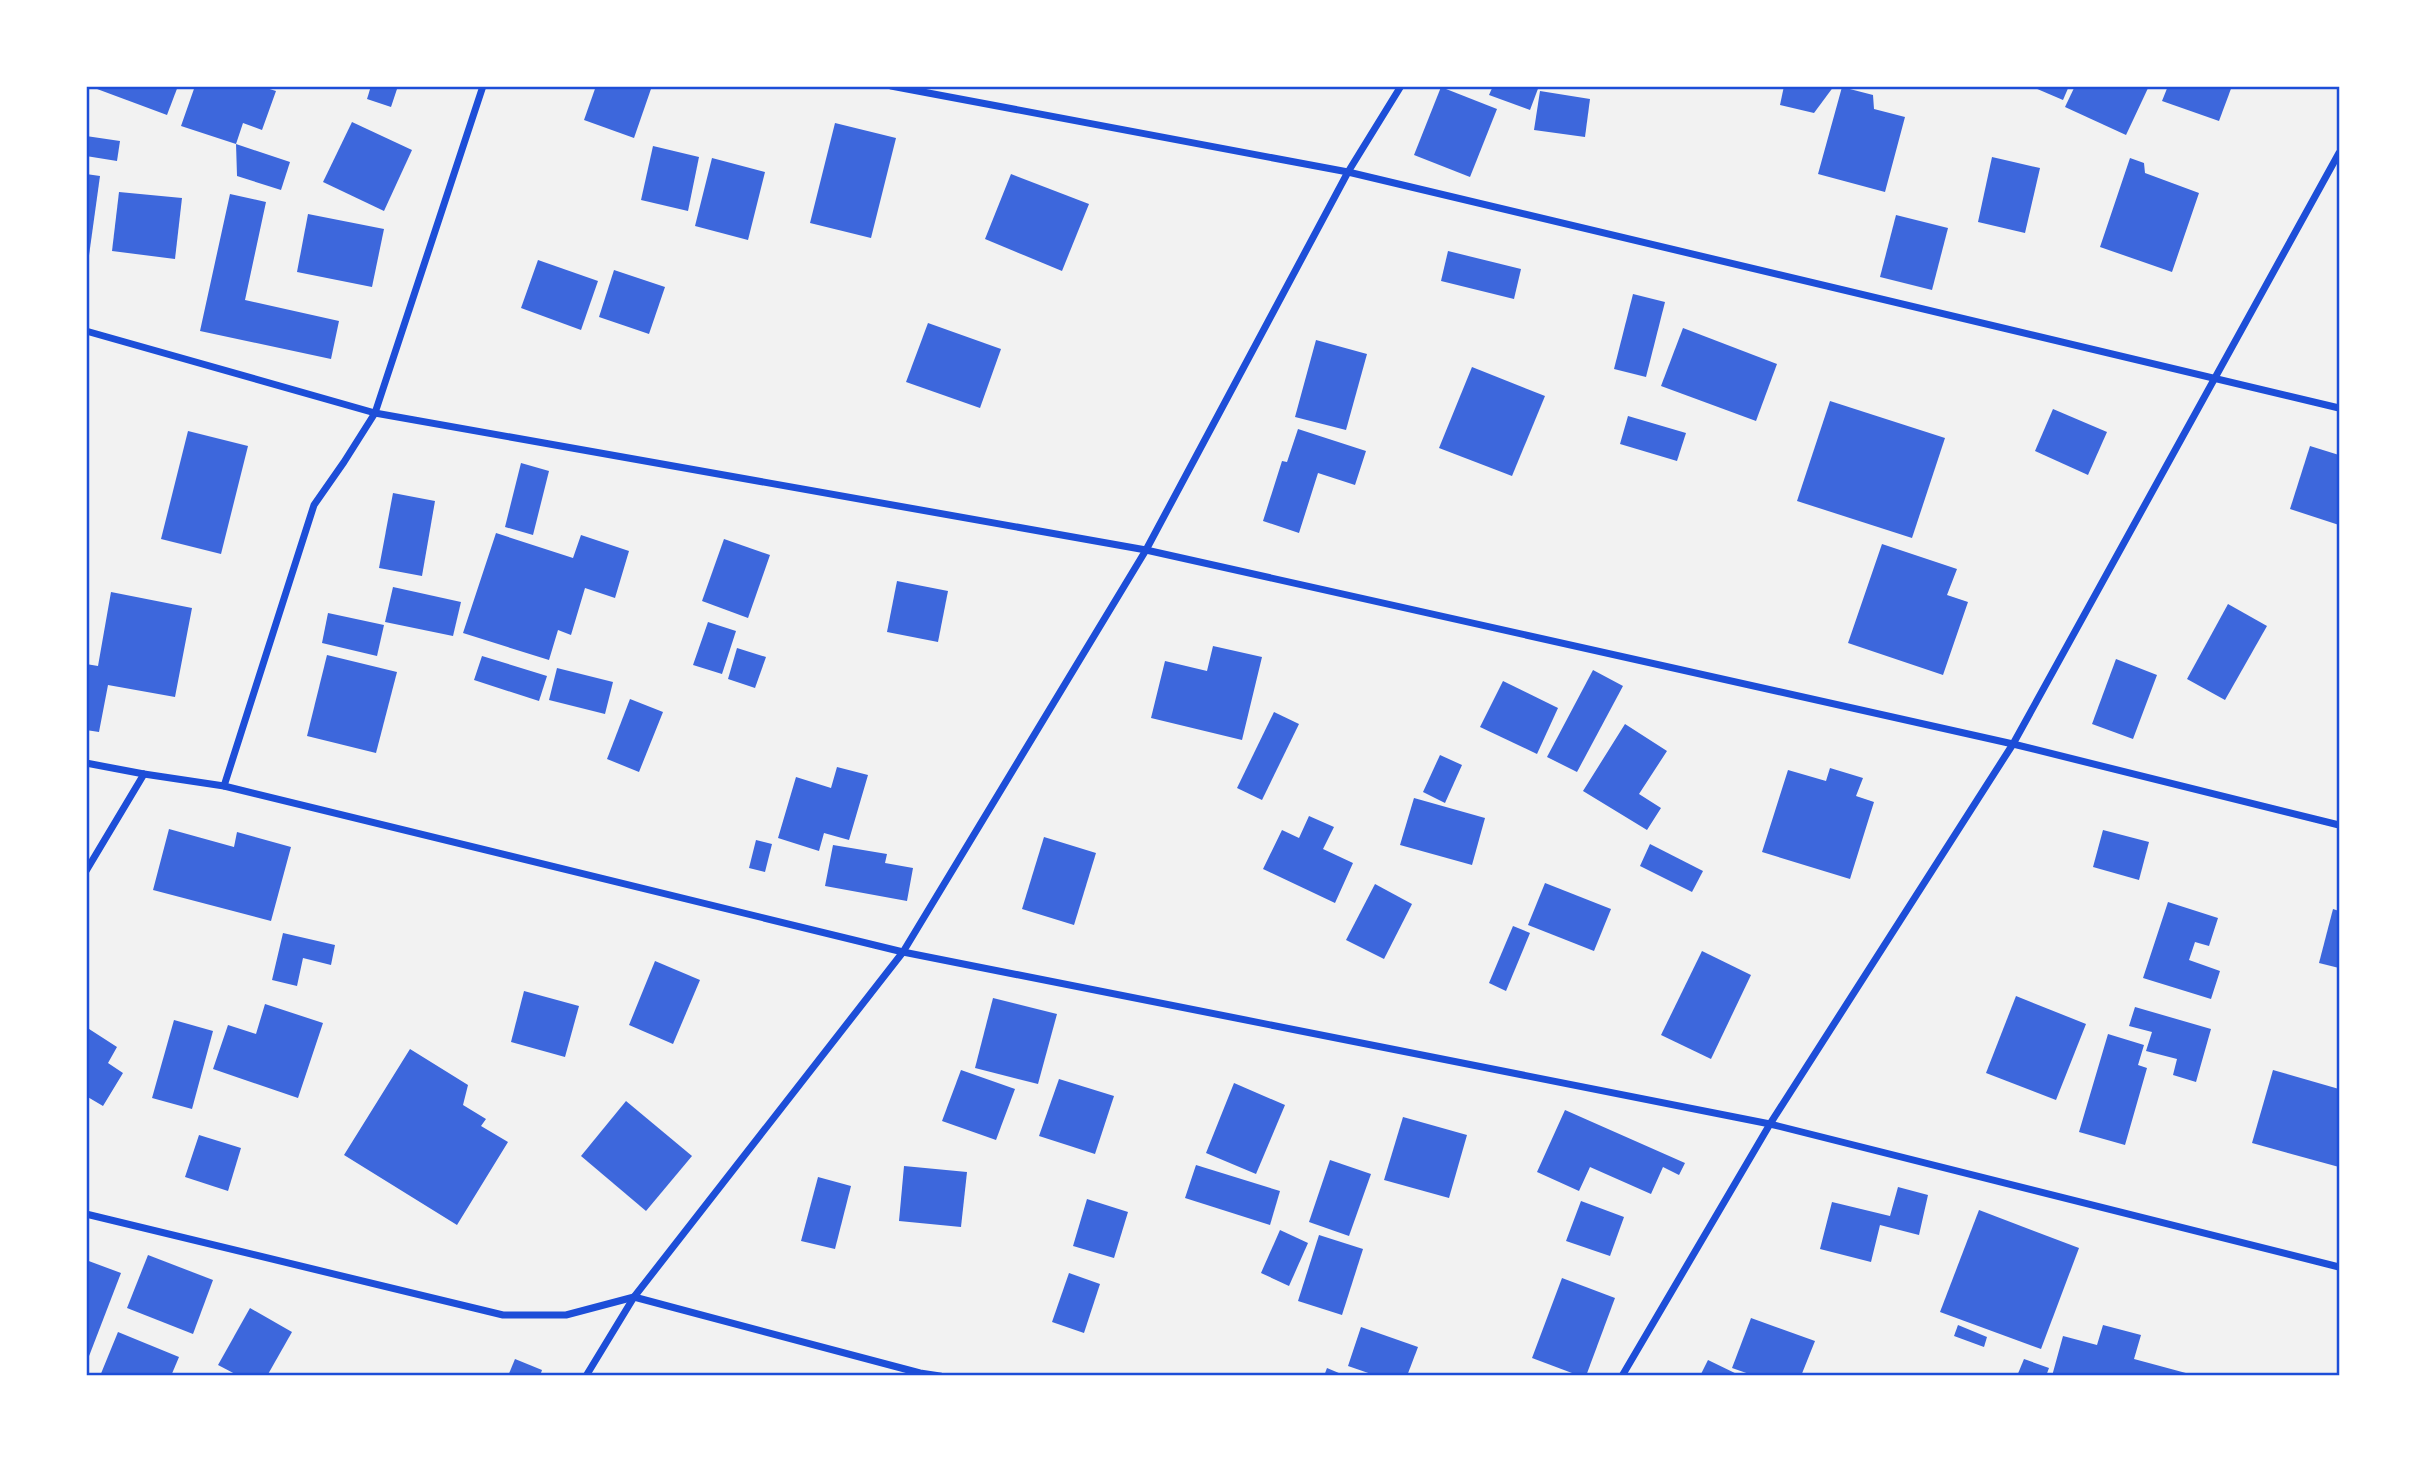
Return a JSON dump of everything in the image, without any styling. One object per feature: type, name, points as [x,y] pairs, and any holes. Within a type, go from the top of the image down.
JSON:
[{"type":"street","points":[[224,786],[314,505],[374,413],[483,86]]},
{"type":"street","points":[[891,86],[1348,172],[2339,408]]},
{"type":"street","points":[[586,1376],[634,1297],[903,952],[1146,550],[1348,172],[1401,86]]},
{"type":"street","points":[[1622,1376],[1770,1124],[2013,744],[2339,153]]},
{"type":"street","points":[[86,331],[374,413],[1146,550],[2013,744],[2339,825]]},
{"type":"street","points":[[86,762],[224,786],[903,952],[1770,1124],[2339,1267]]},
{"type":"street","points":[[86,870],[144,774]]},
{"type":"street","points":[[86,1214],[503,1315],[566,1315],[634,1297],[940,1376]]},
{"type":"building","points":[[89,86],[178,86],[167,115]]},
{"type":"building","points":[[195,86],[260,86],[276,91],[262,130],[243,123],[236,144],[181,126]]},
{"type":"building","points":[[371,86],[398,86],[391,107],[367,99]]},
{"type":"building","points":[[596,86],[652,86],[634,138],[584,120]]},
{"type":"building","points":[[1493,86],[1539,86],[1530,110],[1489,95]]},
{"type":"building","points":[[1784,86],[1834,86],[1814,113],[1780,105]]},
{"type":"building","points":[[2030,86],[2069,86],[2063,100]]},
{"type":"building","points":[[2075,86],[2149,86],[2126,135],[2065,107]]},
{"type":"building","points":[[2168,86],[2232,86],[2219,121],[2162,101]]},
{"type":"building","points":[[1441,87],[1497,109],[1470,177],[1414,155]]},
{"type":"building","points":[[1842,87],[1873,95],[1874,109],[1905,117],[1885,192],[1818,174]]},
{"type":"building","points":[[1540,91],[1590,99],[1585,137],[1534,130]]},
{"type":"building","points":[[352,122],[412,150],[384,211],[323,182]]},
{"type":"building","points":[[835,123],[896,138],[871,238],[810,223]]},
{"type":"building","points":[[86,136],[120,141],[117,161],[86,156]]},
{"type":"building","points":[[236,144],[290,162],[281,190],[237,176]]},
{"type":"building","points":[[653,146],[699,157],[688,211],[641,200]]},
{"type":"building","points":[[1992,157],[2040,168],[2025,233],[1978,222]]},
{"type":"building","points":[[712,158],[765,172],[748,240],[695,226]]},
{"type":"building","points":[[2130,158],[2144,163],[2145,173],[2199,193],[2172,272],[2100,247]]},
{"type":"building","points":[[86,174],[100,176],[87,270],[86,270]]},
{"type":"building","points":[[1011,174],[1089,204],[1062,271],[985,239]]},
{"type":"building","points":[[119,192],[182,198],[175,259],[112,251]]},
{"type":"building","points":[[230,194],[266,202],[245,300],[339,321],[331,359],[200,331]]},
{"type":"building","points":[[308,214],[384,229],[372,287],[297,272]]},
{"type":"building","points":[[1896,215],[1948,228],[1932,290],[1880,277]]},
{"type":"building","points":[[1448,251],[1521,269],[1514,299],[1441,281]]},
{"type":"building","points":[[538,260],[598,281],[581,330],[521,308]]},
{"type":"building","points":[[614,270],[665,287],[649,334],[599,317]]},
{"type":"building","points":[[1633,294],[1665,302],[1646,377],[1614,369]]},
{"type":"building","points":[[928,323],[1001,349],[980,408],[906,382]]},
{"type":"building","points":[[1683,328],[1777,364],[1756,421],[1661,386]]},
{"type":"building","points":[[1316,340],[1367,354],[1346,430],[1295,417]]},
{"type":"building","points":[[1472,367],[1545,396],[1512,476],[1439,448]]},
{"type":"building","points":[[1830,401],[1945,438],[1912,538],[1797,501]]},
{"type":"building","points":[[2053,409],[2107,432],[2088,475],[2035,451]]},
{"type":"building","points":[[1628,416],[1686,433],[1677,461],[1620,444]]},
{"type":"building","points":[[1298,429],[1366,451],[1355,485],[1318,473],[1299,533],[1263,521],[1282,461],[1287,462]]},
{"type":"building","points":[[188,431],[248,446],[221,554],[161,539]]},
{"type":"building","points":[[2310,446],[2339,455],[2339,525],[2290,509]]},
{"type":"building","points":[[521,463],[549,471],[533,535],[505,527]]},
{"type":"building","points":[[393,493],[435,501],[422,576],[379,568]]},
{"type":"building","points":[[496,533],[573,558],[581,535],[629,551],[615,598],[585,588],[571,635],[558,630],[549,660],[463,633]]},
{"type":"building","points":[[724,539],[770,555],[748,618],[702,601]]},
{"type":"building","points":[[1882,544],[1957,569],[1947,595],[1968,602],[1943,675],[1848,643]]},
{"type":"building","points":[[897,581],[948,591],[938,642],[887,632]]},
{"type":"building","points":[[393,587],[461,602],[453,636],[385,622]]},
{"type":"building","points":[[111,592],[192,608],[175,697],[108,685],[99,732],[86,730],[86,664],[98,666]]},
{"type":"building","points":[[2228,604],[2267,626],[2225,700],[2187,679]]},
{"type":"building","points":[[328,613],[384,625],[377,656],[322,643]]},
{"type":"building","points":[[708,622],[736,631],[722,674],[693,665]]},
{"type":"building","points":[[1213,646],[1262,657],[1242,740],[1151,718],[1165,661],[1207,671]]},
{"type":"building","points":[[737,648],[766,657],[755,688],[728,679]]},
{"type":"building","points":[[327,655],[397,672],[376,753],[307,736]]},
{"type":"building","points":[[482,656],[547,676],[539,701],[474,680]]},
{"type":"building","points":[[2116,659],[2157,675],[2133,739],[2092,724]]},
{"type":"building","points":[[557,668],[613,682],[605,714],[549,700]]},
{"type":"building","points":[[1593,670],[1623,686],[1577,772],[1547,757]]},
{"type":"building","points":[[1503,681],[1558,708],[1537,754],[1480,727]]},
{"type":"building","points":[[630,699],[663,712],[639,772],[607,759]]},
{"type":"building","points":[[1274,712],[1299,724],[1262,800],[1237,788]]},
{"type":"building","points":[[1625,724],[1667,751],[1639,794],[1661,808],[1647,830],[1583,791]]},
{"type":"building","points":[[1440,755],[1462,765],[1445,803],[1423,792]]},
{"type":"building","points":[[837,767],[868,775],[849,840],[824,833],[819,851],[778,838],[796,777],[831,788]]},
{"type":"building","points":[[1830,768],[1863,778],[1856,796],[1874,802],[1850,879],[1762,852],[1788,770],[1826,781]]},
{"type":"building","points":[[1414,798],[1485,818],[1472,865],[1400,845]]},
{"type":"building","points":[[1309,816],[1334,827],[1323,849],[1353,863],[1335,903],[1263,869],[1282,830],[1299,838]]},
{"type":"building","points":[[169,829],[234,847],[237,832],[291,847],[271,921],[153,890]]},
{"type":"building","points":[[2103,830],[2149,842],[2139,880],[2093,867]]},
{"type":"building","points":[[1044,837],[1096,853],[1074,925],[1022,909]]},
{"type":"building","points":[[756,840],[772,844],[765,872],[749,868]]},
{"type":"building","points":[[1650,844],[1703,871],[1692,892],[1640,866]]},
{"type":"building","points":[[833,845],[887,854],[885,863],[913,868],[907,901],[825,886]]},
{"type":"building","points":[[1545,883],[1611,909],[1594,951],[1528,925]]},
{"type":"building","points":[[1375,884],[1412,904],[1384,959],[1346,940]]},
{"type":"building","points":[[2168,902],[2218,918],[2209,946],[2195,942],[2189,960],[2220,971],[2211,999],[2143,978]]},
{"type":"building","points":[[2333,909],[2339,911],[2339,968],[2319,963]]},
{"type":"building","points":[[1513,926],[1530,933],[1506,991],[1489,983]]},
{"type":"building","points":[[283,933],[335,945],[331,965],[303,958],[297,986],[272,980]]},
{"type":"building","points":[[1702,951],[1751,975],[1711,1059],[1661,1035]]},
{"type":"building","points":[[655,961],[700,980],[673,1044],[629,1025]]},
{"type":"building","points":[[524,991],[579,1006],[565,1057],[511,1042]]},
{"type":"building","points":[[2016,996],[2086,1024],[2056,1100],[1986,1073]]},
{"type":"building","points":[[993,998],[1057,1014],[1038,1084],[975,1068]]},
{"type":"building","points":[[265,1004],[323,1023],[298,1098],[213,1069],[228,1025],[256,1034]]},
{"type":"building","points":[[2135,1007],[2211,1029],[2196,1082],[2173,1075],[2177,1059],[2146,1051],[2152,1032],[2129,1026]]},
{"type":"building","points":[[174,1020],[213,1031],[192,1109],[152,1098]]},
{"type":"building","points":[[86,1027],[117,1047],[108,1063],[123,1073],[103,1106],[86,1096]]},
{"type":"building","points":[[2108,1034],[2144,1045],[2138,1065],[2147,1068],[2125,1145],[2079,1132]]},
{"type":"building","points":[[410,1049],[468,1085],[463,1105],[486,1119],[481,1126],[508,1142],[457,1225],[344,1155]]},
{"type":"building","points":[[961,1070],[1015,1089],[996,1140],[942,1121]]},
{"type":"building","points":[[2273,1070],[2339,1089],[2339,1167],[2252,1143]]},
{"type":"building","points":[[1059,1079],[1114,1096],[1095,1154],[1039,1136]]},
{"type":"building","points":[[1234,1083],[1285,1105],[1256,1174],[1206,1153]]},
{"type":"building","points":[[626,1101],[692,1156],[646,1211],[581,1156]]},
{"type":"building","points":[[1565,1110],[1685,1163],[1679,1175],[1663,1167],[1651,1194],[1590,1167],[1579,1191],[1537,1172]]},
{"type":"building","points":[[1403,1117],[1467,1135],[1449,1198],[1384,1180]]},
{"type":"building","points":[[199,1135],[241,1148],[228,1191],[185,1177]]},
{"type":"building","points":[[1330,1160],[1371,1174],[1349,1236],[1309,1222]]},
{"type":"building","points":[[1196,1165],[1280,1191],[1270,1225],[1185,1198]]},
{"type":"building","points":[[904,1166],[967,1172],[961,1227],[899,1221]]},
{"type":"building","points":[[818,1177],[851,1186],[835,1249],[801,1241]]},
{"type":"building","points":[[1898,1187],[1928,1195],[1919,1235],[1880,1225],[1871,1262],[1820,1249],[1832,1202],[1890,1216]]},
{"type":"building","points":[[1087,1199],[1128,1212],[1114,1258],[1073,1246]]},
{"type":"building","points":[[1581,1201],[1624,1217],[1610,1256],[1566,1241]]},
{"type":"building","points":[[1979,1210],[2079,1248],[2041,1349],[1940,1312]]},
{"type":"building","points":[[1280,1230],[1308,1243],[1289,1286],[1261,1273]]},
{"type":"building","points":[[1319,1235],[1363,1249],[1342,1315],[1298,1301]]},
{"type":"building","points":[[148,1255],[213,1280],[193,1334],[127,1308]]},
{"type":"building","points":[[86,1260],[121,1273],[86,1364]]},
{"type":"building","points":[[1069,1273],[1100,1284],[1084,1333],[1052,1322]]},
{"type":"building","points":[[1562,1278],[1615,1298],[1586,1376],[1532,1358]]},
{"type":"building","points":[[250,1308],[292,1332],[267,1376],[239,1376],[218,1365]]},
{"type":"building","points":[[1751,1318],[1815,1341],[1801,1376],[1755,1376],[1732,1368]]},
{"type":"building","points":[[1958,1325],[1987,1337],[1984,1347],[1954,1336]]},
{"type":"building","points":[[2103,1325],[2141,1335],[2134,1359],[2197,1376],[2052,1376],[2063,1336],[2097,1345]]},
{"type":"building","points":[[1361,1327],[1418,1347],[1407,1376],[1377,1376],[1348,1366]]},
{"type":"building","points":[[118,1332],[179,1357],[171,1376],[100,1376]]},
{"type":"building","points":[[515,1359],[542,1370],[540,1376],[508,1376]]},
{"type":"building","points":[[2024,1359],[2049,1368],[2046,1376],[2017,1376]]},
{"type":"building","points":[[1708,1360],[1741,1376],[1700,1376]]},
{"type":"building","points":[[1327,1368],[1346,1376],[1324,1376]]}]
